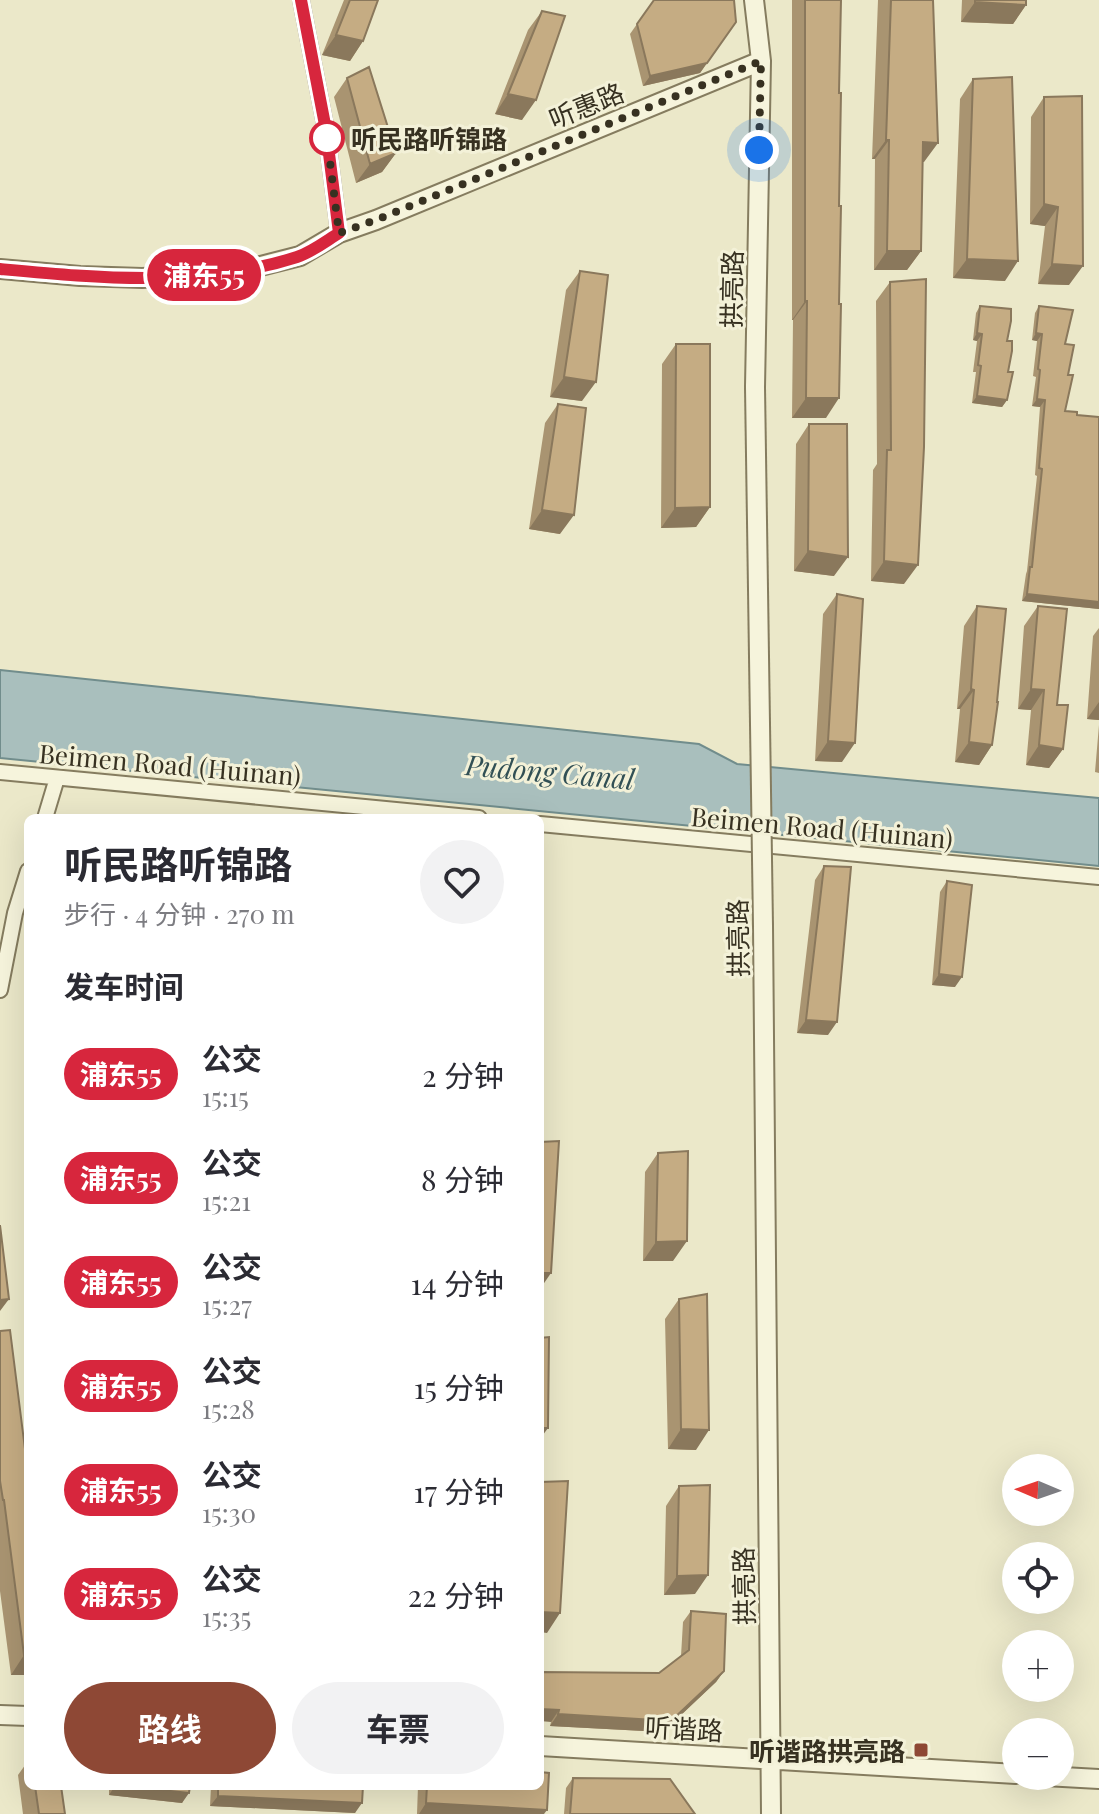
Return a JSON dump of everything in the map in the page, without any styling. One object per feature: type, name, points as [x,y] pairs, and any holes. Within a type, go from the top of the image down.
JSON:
[{"type":"street","points":[[301,0],[326,130],[339,233]]},
{"type":"street","points":[[754,0],[761,61]]},
{"type":"street","name":"听惠路","points":[[0,269],[142,278],[233,273],[300,256],[339,233],[761,61]]},
{"type":"street","name":"拱亮路","points":[[761,61],[755,387],[771,1814]]},
{"type":"street","name":"Beimen Road (Huinan)","points":[[0,772],[437,814]]},
{"type":"street","points":[[46,814],[57,778]]},
{"type":"street","name":"Beimen Road (Huinan)","points":[[544,824],[1099,877]]},
{"type":"street","points":[[0,990],[24,884]]},
{"type":"street","points":[[0,1715],[24,1716]]},
{"type":"street","name":"听谐路","points":[[544,1746],[1002,1773]]},
{"type":"street","points":[[1074,1778],[1099,1779]]},
{"type":"water","name":"Pudong Canal","points":[[0,670],[699,744],[737,764],[1099,798],[1099,866],[0,758]]},
{"type":"building","points":[[350,0],[378,0],[363,41],[336,35]]},
{"type":"building","points":[[654,0],[734,0],[736,22],[707,63],[650,76],[637,24]]},
{"type":"building","points":[[805,0],[841,0],[839,398],[806,398]]},
{"type":"building","points":[[891,0],[933,0],[938,143],[923,142],[921,251],[887,251],[889,140],[886,140]]},
{"type":"building","points":[[1026,0],[1026,5],[975,2]]},
{"type":"building","points":[[542,11],[565,16],[536,100],[508,94]]},
{"type":"building","points":[[369,67],[396,153],[370,164],[347,78]]},
{"type":"building","points":[[1012,77],[1018,261],[967,259],[973,79]]},
{"type":"building","points":[[1082,96],[1083,266],[1052,264],[1058,207],[1044,204],[1044,97]]},
{"type":"building","points":[[580,271],[608,275],[596,382],[564,377]]},
{"type":"building","points":[[926,279],[924,447],[918,565],[884,561],[887,450],[891,450],[890,282]]},
{"type":"building","points":[[980,306],[1011,309],[1007,341],[1012,341],[1008,372],[1013,372],[1007,400],[977,396],[981,366],[978,365],[982,334],[977,333]]},
{"type":"building","points":[[1039,306],[1073,310],[1065,344],[1074,345],[1068,375],[1073,375],[1065,411],[1099,417],[1099,602],[1027,594],[1042,469],[1039,468],[1045,400],[1037,399],[1042,334],[1036,333]]},
{"type":"building","points":[[676,344],[710,344],[710,507],[675,508]]},
{"type":"building","points":[[558,404],[586,408],[574,515],[542,510]]},
{"type":"building","points":[[809,424],[847,424],[848,557],[808,551]]},
{"type":"building","points":[[837,594],[863,599],[855,743],[828,741]]},
{"type":"building","points":[[977,606],[1006,609],[992,745],[969,742]]},
{"type":"building","points":[[1038,606],[1067,609],[1057,705],[1068,705],[1063,749],[1039,745],[1044,690],[1031,689]]},
{"type":"building","points":[[824,866],[851,867],[837,1022],[806,1020]]},
{"type":"building","points":[[947,881],[972,885],[962,977],[939,974]]},
{"type":"building","points":[[559,1141],[551,1273],[544,1273],[544,1142]]},
{"type":"building","points":[[688,1151],[687,1241],[656,1242],[658,1153]]},
{"type":"building","points":[[0,1225],[9,1299],[0,1300]]},
{"type":"building","points":[[707,1294],[709,1430],[681,1429],[679,1299]]},
{"type":"building","points":[[10,1330],[24,1441],[24,1655],[0,1481],[0,1331]]},
{"type":"building","points":[[549,1337],[548,1428],[544,1428],[544,1338]]},
{"type":"building","points":[[568,1481],[560,1613],[544,1612],[544,1482]]},
{"type":"building","points":[[710,1485],[708,1575],[677,1576],[679,1486]]},
{"type":"building","points":[[691,1611],[726,1614],[724,1671],[671,1721],[558,1714],[559,1710],[544,1709],[544,1672],[659,1673],[689,1650]]},
{"type":"building","points":[[544,1772],[549,1773],[547,1810],[426,1803],[427,1790],[544,1790]]},
{"type":"building","points":[[573,1778],[670,1779],[695,1814],[570,1814]]},
{"type":"building","points":[[36,1790],[62,1790],[65,1814],[39,1814]]},
{"type":"building","points":[[162,1790],[189,1790],[189,1793]]},
{"type":"building","points":[[218,1790],[363,1790],[362,1803],[218,1796]]},
{"type":"bus line","name":"浦东55","points":[[0,269],[142,278],[233,273],[300,256],[339,233],[326,130],[301,0]]},
{"type":"place","name":"听民路听锦路","points":[[327,138]]},
{"type":"place","name":"听谐路拱亮路","points":[[921,1750]]},
{"type":"route","points":[[327,138],[326,130],[339,233],[761,61],[759,150]]}]
